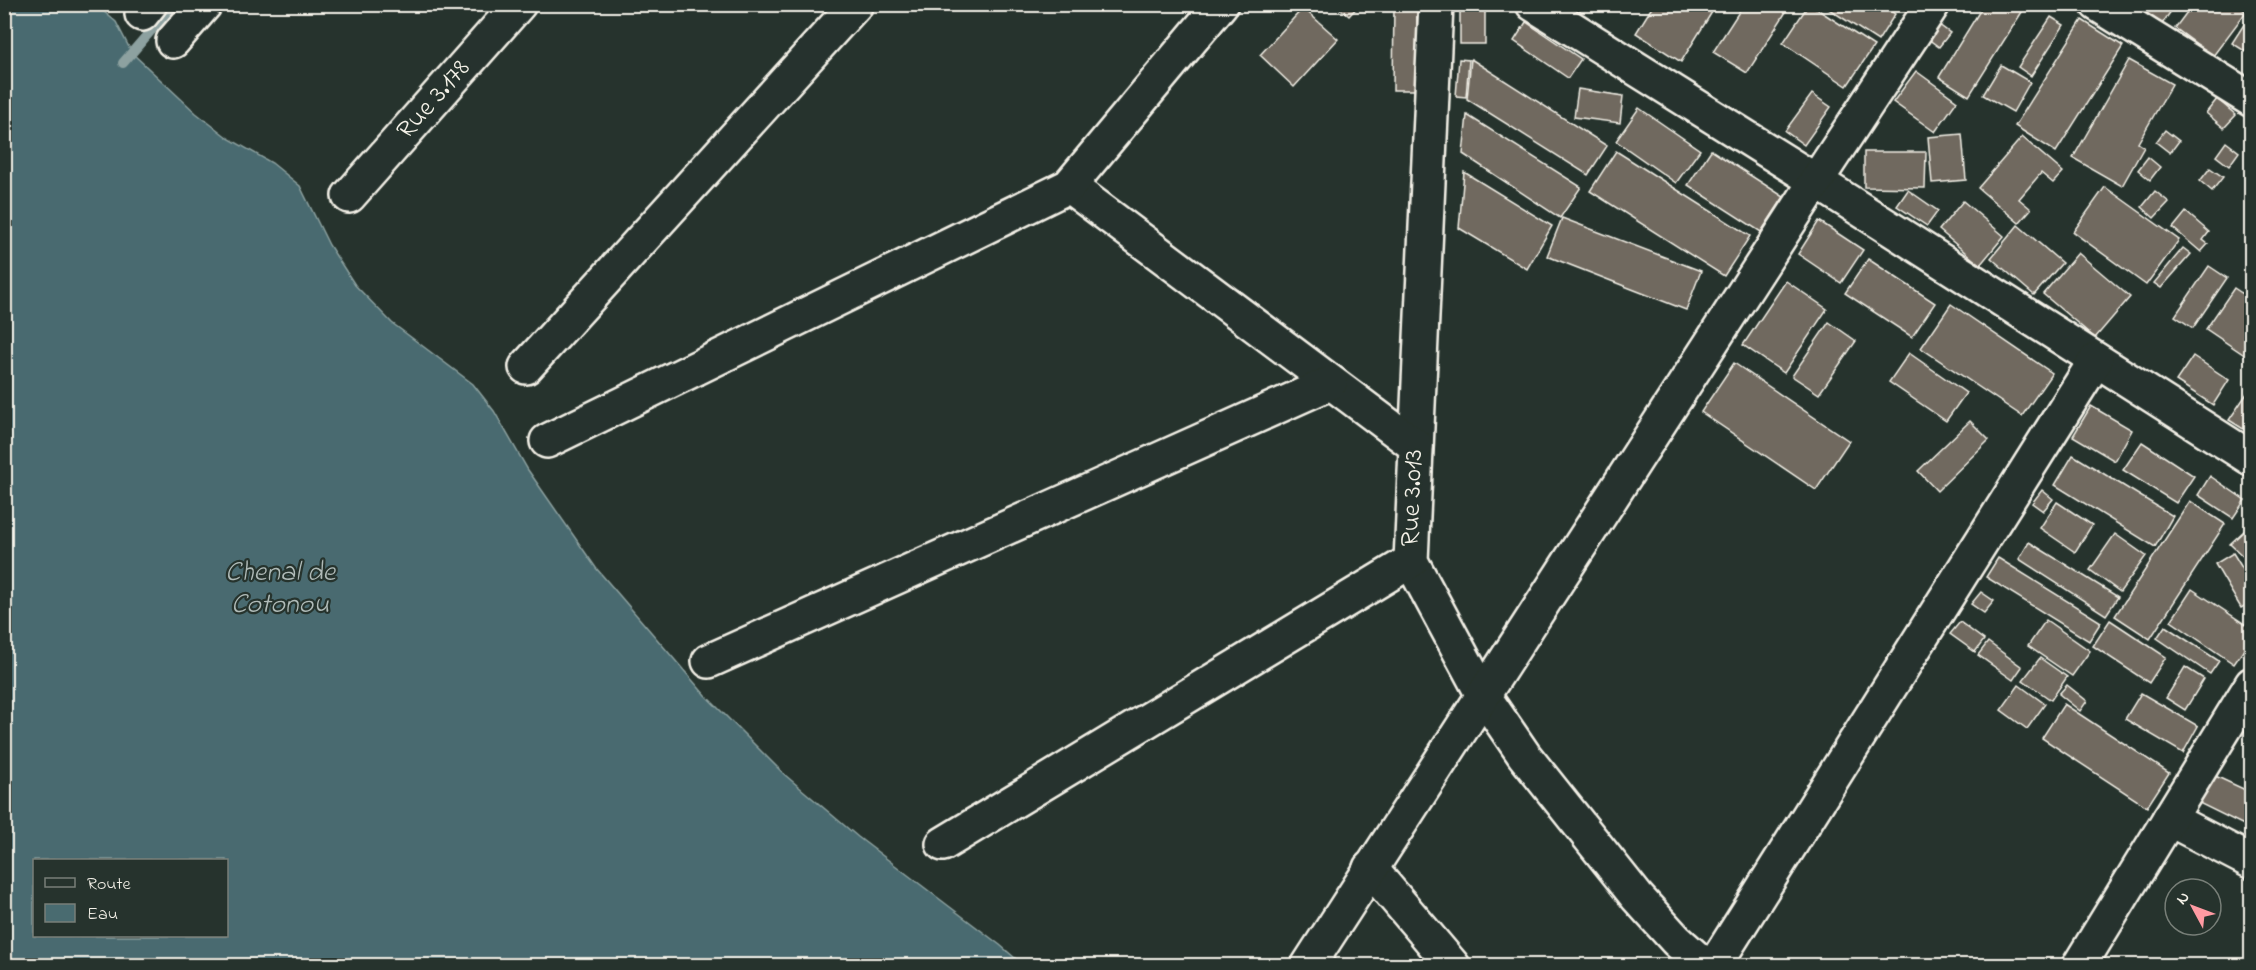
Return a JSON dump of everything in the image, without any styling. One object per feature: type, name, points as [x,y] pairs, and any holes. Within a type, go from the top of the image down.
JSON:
[{"type":"street","points":[[172,41],[205,4]]},
{"type":"street","name":"Rue 3.178","points":[[349,196],[519,4]]},
{"type":"street","points":[[526,367],[856,4]]},
{"type":"street","points":[[547,441],[1069,186],[1221,4]]},
{"type":"street","name":"Rue 3.013","points":[[1436,4],[1411,561],[1483,695],[1524,755],[1614,869],[1676,940],[1705,966]]},
{"type":"street","points":[[1533,4],[2252,459]]},
{"type":"street","points":[[1308,966],[1933,4]]},
{"type":"street","points":[[2097,4],[2252,100]]},
{"type":"street","points":[[1069,186],[1416,446]]},
{"type":"street","points":[[1713,966],[2096,360]]},
{"type":"street","points":[[709,661],[1330,383]]},
{"type":"street","points":[[943,844],[1411,561]]},
{"type":"street","points":[[2079,966],[2252,684]]},
{"type":"street","points":[[2169,819],[2252,862]]},
{"type":"street","points":[[1371,868],[1453,966]]},
{"type":"water","name":"Chenal de Cotonou","points":[[5,4],[96,5],[116,22],[132,53],[196,113],[228,138],[272,163],[300,186],[329,245],[355,285],[392,323],[473,384],[494,411],[528,470],[596,568],[705,695],[785,775],[858,837],[1023,965],[5,965]]},
{"type":"building","points":[[1335,4],[1360,4],[1349,16]]},
{"type":"building","points":[[1394,4],[1417,4],[1416,90],[1393,90]]},
{"type":"building","points":[[1460,4],[1485,4],[1485,44],[1460,44]]},
{"type":"building","points":[[1654,4],[1717,4],[1681,62],[1636,33]]},
{"type":"building","points":[[1744,4],[1791,4],[1747,73],[1713,52]]},
{"type":"building","points":[[1809,4],[1874,46],[1847,86],[1783,43]]},
{"type":"building","points":[[1821,4],[1880,4],[1895,14],[1878,41]]},
{"type":"building","points":[[1984,4],[2027,4],[1969,96],[1939,77]]},
{"type":"building","points":[[2135,4],[2176,4],[2162,24]]},
{"type":"building","points":[[2193,4],[2236,4],[2246,12],[2213,56],[2175,28]]},
{"type":"building","points":[[1303,8],[1338,39],[1294,87],[1260,55]]},
{"type":"building","points":[[2252,12],[2252,54],[2251,55],[2232,43]]},
{"type":"building","points":[[2051,17],[2064,25],[2031,76],[2018,67]]},
{"type":"building","points":[[2082,20],[2123,46],[2056,152],[2015,126]]},
{"type":"building","points":[[1526,22],[1581,59],[1568,78],[1514,41]]},
{"type":"building","points":[[1935,22],[1950,33],[1939,47],[1924,36]]},
{"type":"building","points":[[1459,59],[1469,60],[1466,97],[1456,96]]},
{"type":"building","points":[[1471,59],[1607,146],[1588,175],[1467,99]]},
{"type":"building","points":[[2129,60],[2172,84],[2138,143],[2144,147],[2122,186],[2073,158]]},
{"type":"building","points":[[2001,65],[2030,82],[2013,112],[1983,95]]},
{"type":"building","points":[[1916,71],[1957,101],[1935,132],[1893,102]]},
{"type":"building","points":[[1578,89],[1623,96],[1620,123],[1574,117]]},
{"type":"building","points":[[1812,94],[1831,107],[1804,145],[1785,131]]},
{"type":"building","points":[[2217,99],[2236,115],[2224,128],[2206,113]]},
{"type":"building","points":[[1639,108],[1700,150],[1676,183],[1616,141]]},
{"type":"building","points":[[1467,115],[1581,187],[1560,218],[1463,154]]},
{"type":"building","points":[[2165,130],[2179,141],[2170,153],[2156,142]]},
{"type":"building","points":[[1962,134],[1966,180],[1932,183],[1928,137]]},
{"type":"building","points":[[2022,137],[2063,172],[2053,183],[2041,173],[2019,199],[2031,209],[2019,223],[1978,188]]},
{"type":"building","points":[[2226,142],[2239,152],[2229,166],[2216,156]]},
{"type":"building","points":[[1711,150],[1784,197],[1761,232],[1688,185]]},
{"type":"building","points":[[1616,151],[1750,236],[1724,276],[1590,191]]},
{"type":"building","points":[[1864,152],[1926,152],[1925,188],[1864,187]]},
{"type":"building","points":[[2148,157],[2160,167],[2150,180],[2138,170]]},
{"type":"building","points":[[2210,168],[2223,177],[2212,191],[2200,181]]},
{"type":"building","points":[[1464,172],[1552,226],[1527,269],[1459,228]]},
{"type":"building","points":[[2105,187],[2179,240],[2146,285],[2073,232]]},
{"type":"building","points":[[1908,190],[1938,211],[1927,226],[1897,206]]},
{"type":"building","points":[[2155,191],[2169,202],[2154,218],[2142,207]]},
{"type":"building","points":[[1963,201],[2004,236],[1980,265],[1939,230]]},
{"type":"building","points":[[2186,212],[2209,232],[2203,240],[2208,244],[2201,252],[2173,228]]},
{"type":"building","points":[[1562,218],[1701,271],[1686,310],[1547,256]]},
{"type":"building","points":[[1819,221],[1863,250],[1841,283],[1798,254]]},
{"type":"building","points":[[2018,225],[2062,263],[2034,295],[1991,258]]},
{"type":"building","points":[[2183,248],[2191,254],[2161,288],[2154,283]]},
{"type":"building","points":[[2078,253],[2130,297],[2095,338],[2043,294]]},
{"type":"building","points":[[1868,259],[1935,303],[1912,337],[1845,293]]},
{"type":"building","points":[[2209,266],[2227,278],[2193,328],[2175,316]]},
{"type":"building","points":[[1786,281],[1827,309],[1784,373],[1743,345]]},
{"type":"building","points":[[2234,288],[2252,300],[2252,348],[2246,356],[2206,329]]},
{"type":"building","points":[[1951,304],[2052,373],[2022,416],[1921,348]]},
{"type":"building","points":[[1829,322],[1856,341],[1819,394],[1792,376]]},
{"type":"building","points":[[1909,353],[1966,393],[1946,421],[1889,382]]},
{"type":"building","points":[[2193,356],[2229,380],[2213,405],[2176,381]]},
{"type":"building","points":[[1734,363],[1849,441],[1816,490],[1701,412]]},
{"type":"building","points":[[2252,386],[2252,421],[2245,430],[2229,420]]},
{"type":"building","points":[[2091,406],[2132,430],[2115,461],[2073,436]]},
{"type":"building","points":[[1970,421],[1989,440],[1937,491],[1918,471]]},
{"type":"building","points":[[2142,442],[2194,476],[2176,503],[2123,470]]},
{"type":"building","points":[[2073,455],[2173,516],[2155,547],[2055,485]]},
{"type":"building","points":[[2210,476],[2245,500],[2233,518],[2198,495]]},
{"type":"building","points":[[2042,490],[2053,499],[2043,511],[2032,503]]},
{"type":"building","points":[[2190,501],[2225,524],[2150,639],[2115,616]]},
{"type":"building","points":[[2057,502],[2092,525],[2075,552],[2040,528]]},
{"type":"building","points":[[2244,531],[2252,538],[2252,559],[2249,562],[2230,544]]},
{"type":"building","points":[[2115,534],[2146,556],[2120,592],[2090,570]]},
{"type":"building","points":[[2029,542],[2118,597],[2106,615],[2019,559]]},
{"type":"building","points":[[2233,553],[2252,584],[2252,602],[2241,608],[2215,564]]},
{"type":"building","points":[[1998,558],[2101,622],[2089,641],[1986,577]]},
{"type":"building","points":[[2192,589],[2252,629],[2252,638],[2234,664],[2171,621]]},
{"type":"building","points":[[1981,592],[1994,601],[1984,613],[1971,604]]},
{"type":"building","points":[[2046,620],[2090,651],[2072,676],[2028,646]]},
{"type":"building","points":[[2110,620],[2166,657],[2149,683],[2093,646]]},
{"type":"building","points":[[1960,622],[1984,640],[1975,652],[1950,634]]},
{"type":"building","points":[[2165,626],[2219,661],[2210,674],[2157,638]]},
{"type":"building","points":[[1988,642],[2022,667],[2013,680],[1978,655]]},
{"type":"building","points":[[2040,658],[2067,677],[2051,700],[2023,680]]},
{"type":"building","points":[[2185,667],[2204,679],[2185,710],[2166,698]]},
{"type":"building","points":[[2019,685],[2045,704],[2027,729],[2001,710]]},
{"type":"building","points":[[2067,685],[2087,701],[2080,711],[2059,694]]},
{"type":"building","points":[[2141,693],[2198,726],[2183,753],[2125,719]]},
{"type":"building","points":[[2064,704],[2169,773],[2147,807],[2042,738]]},
{"type":"building","points":[[2211,774],[2252,793],[2252,829],[2197,802]]},
{"type":"waterway","points":[[123,63],[174,4]]}]
